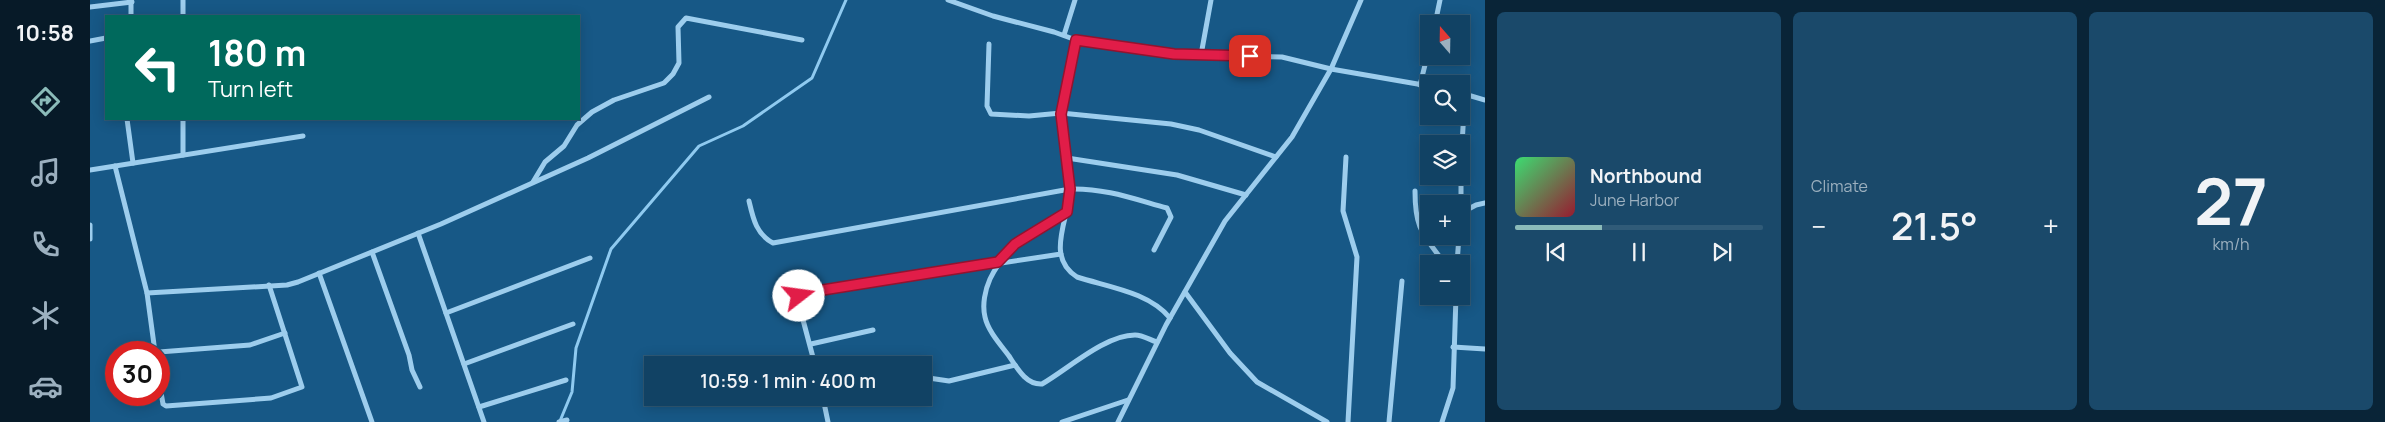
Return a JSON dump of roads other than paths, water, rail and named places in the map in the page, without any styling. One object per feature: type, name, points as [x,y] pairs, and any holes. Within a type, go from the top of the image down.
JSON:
[{"type":"street","points":[[183,0],[183,15]]},
{"type":"street","points":[[948,0],[993,16],[1076,40],[1174,54],[1282,56],[1331,69],[1420,85]]},
{"type":"street","points":[[1064,36],[1075,0]]},
{"type":"street","points":[[1202,55],[1211,0]]},
{"type":"street","points":[[1118,422],[1157,342],[1225,221],[1292,137],[1331,69],[1361,0]]},
{"type":"street","points":[[1437,15],[1440,0]]},
{"type":"street","points":[[90,7],[132,1],[131,15]]},
{"type":"street","points":[[533,183],[545,162],[564,146],[576,125],[592,112],[614,100],[664,83],[673,74],[679,63],[678,27],[686,18],[802,40]]},
{"type":"street","points":[[90,41],[105,38]]},
{"type":"street","points":[[1076,40],[1061,114],[1070,189],[1067,212],[1061,233],[1062,262],[1077,277],[1144,298],[1162,308],[1170,318]]},
{"type":"street","points":[[989,44],[987,106],[991,114],[1029,116],[1061,114],[1183,125],[1276,157]]},
{"type":"street","points":[[1470,95],[1485,100]]},
{"type":"street","points":[[147,293],[287,285],[418,233],[533,183],[588,158],[709,97]]},
{"type":"street","points":[[127,120],[133,163]]},
{"type":"street","points":[[183,120],[183,155]]},
{"type":"street","points":[[90,170],[303,136]]},
{"type":"street","points":[[1067,158],[1176,175],[1246,195]]},
{"type":"street","points":[[1346,158],[1343,211],[1358,257],[1348,422]]},
{"type":"street","points":[[115,166],[147,293],[155,341]]},
{"type":"street","points":[[749,201],[759,232],[765,239],[773,243],[1070,189],[1089,188],[1112,191],[1167,208],[1171,216],[1154,250]]},
{"type":"street","points":[[1415,191],[1415,215],[1420,229],[1439,255]]},
{"type":"street","points":[[1470,208],[1485,204]]},
{"type":"street","points":[[1067,212],[1015,244],[998,262],[985,290],[984,315],[988,327],[1028,381],[1036,384],[1042,384],[1090,353],[1119,338],[1134,335],[1157,342]]},
{"type":"street","points":[[90,225],[90,239]]},
{"type":"street","points":[[418,233],[484,422]]},
{"type":"street","points":[[372,252],[409,355],[412,370],[420,387]]},
{"type":"street","points":[[813,356],[798,301],[804,293],[998,262],[1061,254]]},
{"type":"street","points":[[446,313],[590,258]]},
{"type":"street","points":[[319,273],[372,422]]},
{"type":"street","points":[[1389,422],[1402,281]]},
{"type":"street","points":[[170,406],[271,398],[302,387],[269,285]]},
{"type":"street","points":[[1185,292],[1230,353],[1257,382],[1327,422]]},
{"type":"street","points":[[1442,422],[1453,388],[1455,305]]},
{"type":"street","points":[[464,364],[573,324]]},
{"type":"street","points":[[810,344],[873,330]]},
{"type":"street","points":[[170,351],[250,345],[285,333]]},
{"type":"street","points":[[1453,348],[1485,349]]},
{"type":"street","points":[[932,378],[949,382],[1015,365]]},
{"type":"street","points":[[479,407],[566,380]]},
{"type":"street","points":[[1062,422],[1128,400]]},
{"type":"street","points":[[825,406],[828,422]]},
{"type":"street","points":[[559,422],[567,420]]},
{"type":"waterway","points":[[560,421],[572,392],[576,348],[611,249],[699,146],[743,126],[812,78],[846,0]]}]
